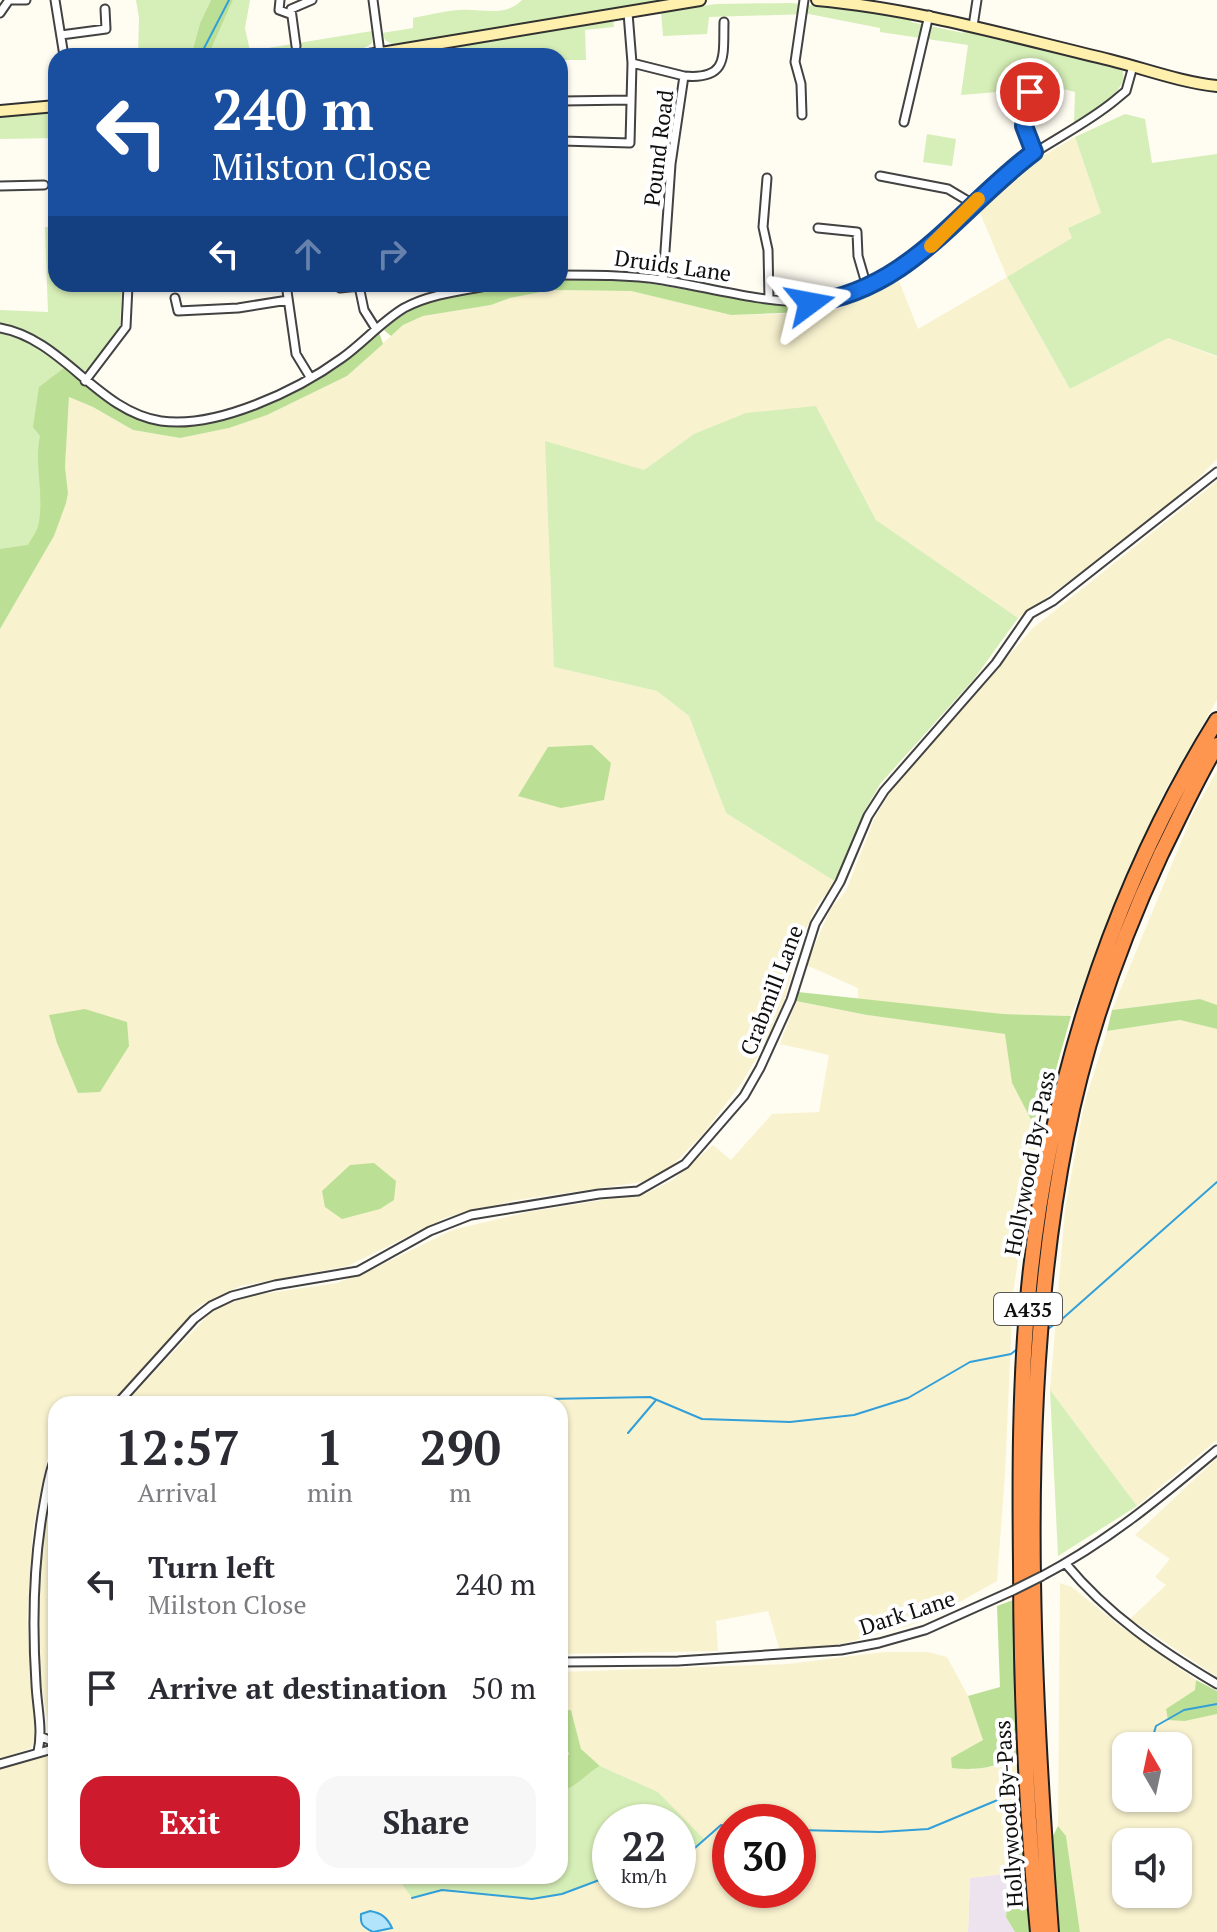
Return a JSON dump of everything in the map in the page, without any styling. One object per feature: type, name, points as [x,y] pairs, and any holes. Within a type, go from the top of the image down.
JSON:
[{"type":"highway","name":"Hollywood By-Pass","points":[[1038,1932],[1030,1848],[1021,1660],[1025,1356],[1037,1230],[1055,1126],[1080,1025],[1099,971],[1132,883],[1165,814],[1217,720]]},
{"type":"highway","name":"Hollywood By-Pass","points":[[1051,1932],[1035,1655],[1034,1502],[1042,1300],[1048,1245],[1066,1134],[1104,997],[1144,892],[1217,745]]},
{"type":"street","points":[[0,13],[9,0],[26,0]]},
{"type":"street","points":[[55,0],[63,48]]},
{"type":"street","points":[[280,0],[279,10],[290,14]]},
{"type":"street","points":[[296,46],[290,14],[300,1],[312,0]]},
{"type":"street","points":[[373,0],[379,48]]},
{"type":"street","points":[[411,48],[700,0]]},
{"type":"street","points":[[802,115],[801,84],[795,62],[804,0]]},
{"type":"street","points":[[817,0],[929,15],[1189,83],[1217,86]]},
{"type":"street","points":[[973,26],[977,0]]},
{"type":"street","points":[[61,35],[106,29],[105,9]]},
{"type":"street","name":"Pound Road","points":[[628,13],[632,63],[684,76],[671,164],[663,280]]},
{"type":"street","points":[[904,122],[929,15]]},
{"type":"street","points":[[684,76],[703,77],[719,68],[723,60],[724,22]]},
{"type":"street","points":[[568,141],[630,143],[632,63]]},
{"type":"street","name":"Druids Lane","points":[[568,275],[663,280],[769,299],[823,301],[867,287],[887,278],[929,248],[1008,172],[1034,152],[1114,101],[1126,91],[1133,66]]},
{"type":"street","points":[[1030,92],[1024,126],[1034,152]]},
{"type":"street","points":[[568,101],[631,100]]},
{"type":"street","points":[[0,111],[48,107]]},
{"type":"street","points":[[880,176],[948,189],[973,204]]},
{"type":"street","points":[[767,178],[763,227],[768,250],[769,299]]},
{"type":"street","points":[[0,186],[44,185]]},
{"type":"street","points":[[818,228],[857,232],[858,256],[867,287]]},
{"type":"street","points":[[85,381],[126,327],[128,292]]},
{"type":"street","points":[[287,292],[296,354],[310,377]]},
{"type":"street","points":[[360,292],[364,310],[376,329]]},
{"type":"street","points":[[0,328],[34,340],[85,381],[143,416],[182,422],[230,413],[310,377],[341,358],[404,308],[458,292]]},
{"type":"street","points":[[175,298],[178,311],[238,308],[288,300]]},
{"type":"street","name":"Crabmill Lane","points":[[124,1396],[194,1319],[232,1296],[275,1285],[358,1271],[430,1231],[471,1215],[599,1194],[638,1191],[685,1164],[744,1096],[760,1068],[791,1000],[815,924],[840,882],[868,816],[884,791],[996,663],[1030,614],[1053,601],[1217,472]]},
{"type":"street","name":"Dark Lane","points":[[568,1662],[678,1661],[841,1650],[925,1630],[1066,1564],[1140,1515],[1217,1450]]},
{"type":"street","points":[[38,1752],[42,1737],[36,1687],[34,1588],[38,1538],[48,1482]]},
{"type":"street","points":[[1066,1564],[1089,1593],[1125,1623],[1217,1684]]},
{"type":"street","points":[[42,1737],[48,1740]]},
{"type":"street","points":[[0,1764],[48,1748]]},
{"type":"shaded area","points":[[1075,137],[1101,213],[1068,228],[1073,238],[1007,277],[978,208],[1003,180]]},
{"type":"shaded area","points":[[1007,277],[1070,389],[1168,338],[1217,357],[1217,459],[1193,484],[1018,618],[876,520],[816,406],[694,434],[644,470],[554,667],[657,691],[689,716],[726,813],[836,882],[817,905],[799,945],[784,1002],[763,1047],[741,1084],[703,1134],[668,1170],[642,1182],[517,1200],[447,1217],[348,1266],[240,1286],[199,1306],[116,1396],[48,1396],[48,1458],[33,1529],[27,1619],[35,1739],[31,1748],[0,1759],[0,629],[54,536],[68,493],[65,467],[69,397],[133,430],[180,438],[229,428],[267,415],[347,376],[403,325],[423,316],[491,305],[541,292],[631,291],[731,315],[782,314],[833,311],[899,281],[918,329]]},
{"type":"shaded area","points":[[1217,481],[1217,700],[1162,796],[1071,1016],[1003,1014],[858,1001],[858,988],[806,965],[831,908],[846,891],[875,817],[896,783],[1033,628]]},
{"type":"shaded area","points":[[1217,771],[1217,1005],[1200,999],[1112,1010],[1193,813]]},
{"type":"shaded area","points":[[796,1001],[867,1015],[1006,1034],[1012,1083],[1038,1133],[1013,1293],[997,1581],[940,1613],[906,1627],[833,1646],[780,1651],[768,1611],[716,1621],[718,1651],[568,1654],[568,1396],[132,1396],[213,1310],[249,1296],[337,1283],[452,1230],[528,1212],[647,1193],[673,1180],[713,1145],[731,1160],[772,1114],[819,1112],[829,1055],[780,1044]]},
{"type":"shaded area","points":[[1180,1020],[1217,1029],[1217,1440],[1137,1506],[1050,1390],[1065,1210],[1084,1105],[1107,1031]]},
{"type":"shaded area","points":[[1217,1458],[1217,1677],[1130,1619],[1166,1585],[1155,1577],[1170,1559],[1135,1535]]},
{"type":"shaded area","points":[[48,1503],[48,1723],[36,1623],[42,1530]]},
{"type":"shaded area","points":[[1060,1583],[1072,1587],[1196,1680],[1195,1690],[1166,1709],[1185,1721],[1217,1714],[1217,1932],[1080,1932],[1066,1836],[1058,1826]]},
{"type":"shaded area","points":[[884,1652],[928,1652],[947,1657],[968,1696],[984,1740],[971,1747],[970,1770],[1003,1765],[1018,1755],[1022,1872],[970,1878],[968,1932],[0,1932],[0,1767],[48,1754],[48,1884],[402,1884],[412,1898],[442,1890],[463,1894],[562,1894],[592,1883],[592,1908],[696,1908],[696,1846],[703,1839],[696,1832],[696,1804],[669,1804],[658,1792],[600,1766],[581,1749],[571,1710],[568,1710],[568,1672],[788,1664]]},
{"type":"shaded area","points":[[1010,1873],[1006,1917],[1015,1932],[968,1932],[970,1878]]},
{"type":"green space","points":[[136,0],[211,0],[193,48],[138,48]]},
{"type":"green space","points":[[211,0],[233,0],[212,48],[193,48]]},
{"type":"green space","points":[[233,0],[250,0],[245,28],[249,48],[212,48]]},
{"type":"green space","points":[[522,0],[676,0],[532,25],[392,44],[385,40],[382,33],[413,28],[413,18],[459,10],[500,11]]},
{"type":"green space","points":[[791,3],[911,17],[911,22],[963,33],[965,28],[1120,67],[1122,83],[1109,99],[1074,123],[1075,92],[1055,87],[961,95],[968,45],[880,32],[880,28],[809,14],[709,17],[707,34],[663,36],[661,11],[717,4]]},
{"type":"green space","points":[[613,19],[614,27],[585,30],[586,60],[568,60],[568,48],[451,48]]},
{"type":"green space","points":[[372,31],[372,43],[363,48],[268,48]]},
{"type":"green space","points":[[48,112],[48,138],[0,139],[0,118]]},
{"type":"green space","points":[[1125,114],[1145,119],[1152,163],[1217,154],[1217,356],[1168,338],[1070,389],[1007,277],[1072,238],[1068,228],[1101,213],[1075,137]]},
{"type":"green space","points":[[927,134],[956,139],[952,166],[923,162]]},
{"type":"green space","points":[[45,227],[48,227],[48,292],[122,292],[120,329],[91,368],[83,371],[39,337],[0,324],[0,310],[48,312]]},
{"type":"green space","points":[[568,278],[617,278],[775,305],[833,303],[833,311],[731,315],[631,291],[568,290]]},
{"type":"green space","points":[[467,292],[541,292],[491,305],[423,316],[403,325],[391,336],[384,330],[401,316],[443,297]]},
{"type":"green space","points":[[0,331],[48,352],[67,376],[39,412],[66,503],[0,615]]},
{"type":"green space","points":[[379,332],[383,344],[347,376],[267,415],[229,428],[180,438],[133,430],[69,397],[66,503],[54,536],[0,629],[0,549],[28,545],[39,522],[40,436],[33,427],[39,387],[64,368],[107,402],[135,417],[176,424],[196,423],[255,406],[321,377],[343,364]]},
{"type":"green space","points":[[816,406],[876,520],[1018,618],[974,679],[880,784],[864,812],[836,882],[726,813],[689,716],[657,691],[554,667],[545,441],[644,470],[694,434],[746,413]]},
{"type":"green space","points":[[592,745],[611,763],[604,800],[561,808],[518,796],[548,747]]},
{"type":"green space","points":[[798,992],[1003,1014],[1071,1016],[1038,1133],[1012,1083],[1005,1034],[867,1015],[796,1001]]},
{"type":"green space","points":[[1200,999],[1217,1005],[1217,1029],[1180,1020],[1107,1031],[1112,1010]]},
{"type":"green space","points":[[85,1009],[127,1022],[129,1046],[100,1092],[78,1093],[49,1015]]},
{"type":"green space","points":[[374,1163],[396,1181],[394,1200],[380,1209],[342,1219],[325,1207],[322,1191],[350,1165]]},
{"type":"green space","points":[[1050,1390],[1137,1506],[1058,1556]]},
{"type":"green space","points":[[1013,1600],[1018,1755],[986,1768],[952,1768],[951,1758],[983,1740],[968,1696],[1000,1687],[997,1606]]},
{"type":"green space","points":[[1196,1680],[1217,1691],[1217,1714],[1185,1721],[1168,1720],[1166,1709],[1195,1690]]},
{"type":"green space","points":[[568,1710],[571,1710],[581,1749],[600,1766],[568,1788],[569,1754]]},
{"type":"green space","points":[[600,1766],[658,1792],[670,1804],[592,1804],[592,1883],[562,1894],[532,1899],[442,1890],[412,1898],[402,1884],[568,1884],[568,1788]]},
{"type":"green space","points":[[1058,1826],[1066,1836],[1080,1932],[1060,1932],[1051,1840]]},
{"type":"green space","points":[[696,1831],[704,1839],[696,1846]]},
{"type":"green space","points":[[1021,1845],[1032,1932],[1015,1932],[1006,1917],[1012,1850]]},
{"type":"water","points":[[370,1911],[383,1916],[392,1928],[373,1932],[365,1927],[361,1914]]},
{"type":"waterway","points":[[204,48],[229,0]]},
{"type":"waterway","points":[[1045,1331],[1217,1182]]},
{"type":"waterway","points":[[568,1399],[650,1397],[702,1419],[790,1422],[854,1415],[908,1398],[970,1362],[1011,1354],[1016,1350]]},
{"type":"waterway","points":[[628,1433],[656,1400]]},
{"type":"waterway","points":[[1154,1732],[1156,1726],[1184,1710],[1217,1704]]},
{"type":"waterway","points":[[816,1830],[928,1829],[1012,1794]]},
{"type":"waterway","points":[[696,1847],[712,1833]]},
{"type":"waterway","points":[[412,1898],[442,1890],[532,1899],[562,1894],[592,1883]]},
{"type":"slow traffic","points":[[931,246],[978,199]]},
{"type":"route","points":[[810,303],[867,287],[905,266],[929,248],[973,204],[1034,152],[1024,126],[1030,92]]}]
